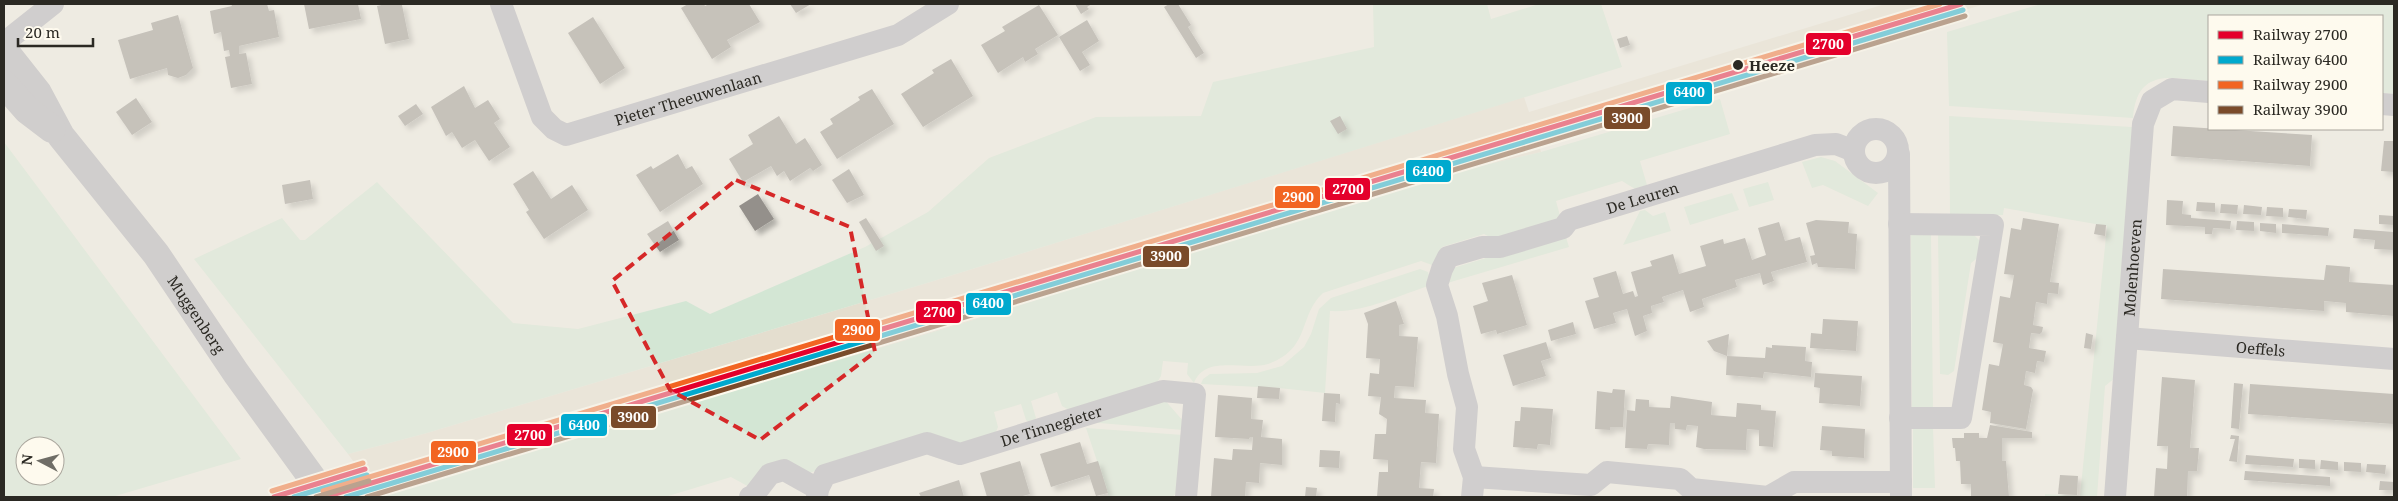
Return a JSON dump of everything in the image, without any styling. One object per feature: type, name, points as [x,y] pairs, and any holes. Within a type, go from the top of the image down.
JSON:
[{"type":"main road","name":"Muggenberg","points":[[4,50],[38,93],[60,136],[156,254],[236,373],[326,497]]},
{"type":"main road","name":"Muggenberg","points":[[4,84],[27,110],[60,136]]},
{"type":"street","points":[[4,43],[53,4]]},
{"type":"street","name":"Pieter Theeuwenlaan","points":[[501,4],[542,117],[554,129],[566,135],[898,35],[948,4]]},
{"type":"street","name":"Molenhoeven","points":[[2116,497],[2143,124],[2152,101],[2172,89],[2208,92]]},
{"type":"street","points":[[1473,487],[1591,485],[1607,472],[1680,479],[1691,489],[1741,496],[1768,497],[1794,482],[1901,490],[1899,154],[1896,140],[1885,130],[1878,129],[1864,132],[1858,137],[1854,151],[1858,164],[1863,170],[1878,174],[1892,168],[1899,154]]},
{"type":"street","name":"De Leuren","points":[[1473,487],[1464,449],[1467,406],[1458,374],[1447,316],[1437,285],[1448,257],[1482,247],[1500,247],[1563,228],[1570,220],[1815,145],[1836,144],[1854,151]]},
{"type":"street","points":[[1899,224],[1993,225],[1962,418],[1900,418]]},
{"type":"street","name":"Oeffels","points":[[2127,338],[2394,359]]},
{"type":"street","name":"De Tinnegieter","points":[[750,497],[753,496],[770,474],[784,470],[817,493],[825,475],[927,443],[960,454],[1163,391],[1195,394],[1186,497]]},
{"type":"highlighted area","points":[[736,180],[850,227],[875,352],[760,440],[670,390],[612,281]]},
{"type":"shaded area","points":[[1885,4],[1985,4],[1537,137],[1541,152],[1379,189],[964,323],[378,496],[348,454],[427,433],[927,283],[1524,97],[1529,112]]},
{"type":"green space","points":[[1373,4],[1487,4],[1491,19],[1539,4],[1601,4],[1622,67],[927,283],[427,433],[348,454],[194,259],[282,218],[300,240],[305,240],[377,182],[513,323],[578,329],[686,301],[710,314],[865,247],[928,212],[989,158],[1096,117],[1201,116],[1213,82],[1374,47]]},
{"type":"green space","points":[[2041,4],[2394,4],[2394,94],[2383,93],[2383,15],[2208,15],[2208,81],[2169,78],[2158,79],[2149,83],[2141,90],[2136,102],[2133,118],[1949,106],[1947,32]]},
{"type":"green space","points":[[1720,99],[1730,134],[1640,161],[1647,185],[1635,189],[1622,181],[1556,201],[1562,223],[1498,241],[1484,234],[1442,247],[1432,265],[1421,261],[1323,293],[1315,302],[1298,341],[1282,358],[1268,364],[1258,366],[1216,366],[1199,374],[1194,383],[1187,374],[1188,363],[1163,361],[1161,376],[1156,384],[1071,411],[1062,406],[1057,392],[1031,401],[1036,418],[1032,424],[1026,420],[1021,404],[994,412],[998,427],[994,436],[959,446],[934,434],[809,473],[751,488],[731,477],[665,497],[378,496],[964,323],[1379,189],[1541,152]]},
{"type":"green space","points":[[1949,116],[2132,127],[2115,378],[2105,386],[2097,497],[2045,497],[2045,494],[2080,496],[2107,226],[2004,208],[2003,215],[1950,216]]},
{"type":"green space","points":[[4,142],[241,459],[112,497],[4,497]]},
{"type":"green space","points":[[1821,157],[1835,161],[1878,193],[1868,206],[1823,185],[1812,188],[1802,162]]},
{"type":"green space","points":[[1768,182],[1774,200],[1749,207],[1743,189]]},
{"type":"green space","points":[[1732,193],[1739,210],[1690,225],[1684,207]]},
{"type":"green space","points":[[1645,210],[1653,216],[1665,212],[1671,231],[1623,245],[1640,211]]},
{"type":"green space","points":[[1931,233],[1933,411],[1912,410],[1911,234]]},
{"type":"green space","points":[[1938,233],[1972,233],[1984,245],[1980,256],[1971,263],[1954,371],[1948,375],[1940,374]]},
{"type":"green space","points":[[1565,234],[1569,247],[1444,284],[1453,268]]},
{"type":"green space","points":[[1420,269],[1428,272],[1432,285],[1369,306],[1343,311],[1330,311],[1325,393],[1279,388],[1201,384],[1203,379],[1210,374],[1257,373],[1282,366],[1304,347],[1311,334],[1319,309],[1331,298]]},
{"type":"green space","points":[[1163,398],[1184,422],[1183,430],[1087,422]]},
{"type":"green space","points":[[1913,427],[1933,427],[1935,488],[1913,488]]},
{"type":"green space","points":[[1086,428],[1183,435],[1179,491],[1172,497],[1109,497]]},
{"type":"building","points":[[231,4],[267,4],[269,11],[274,10],[279,37],[239,46],[239,54],[246,53],[252,84],[231,88],[225,57],[230,56],[229,50],[224,51],[221,32],[214,34],[210,11],[232,6]]},
{"type":"building","points":[[304,4],[358,4],[361,19],[309,29]]},
{"type":"building","points":[[406,4],[402,5],[409,39],[385,44],[377,6]]},
{"type":"building","points":[[688,4],[704,4],[705,6],[709,4],[749,4],[760,22],[727,40],[731,47],[712,59],[681,8]]},
{"type":"building","points":[[790,4],[811,4],[796,13]]},
{"type":"building","points":[[1075,4],[1092,4],[1087,7],[1089,9],[1081,14]]},
{"type":"building","points":[[1169,4],[1178,4],[1191,25],[1188,27],[1204,53],[1196,58],[1164,7]]},
{"type":"building","points":[[1039,5],[1058,35],[1035,49],[1038,54],[1025,62],[1023,57],[998,73],[981,45],[1005,31],[1002,27]]},
{"type":"building","points":[[178,15],[193,68],[186,75],[178,78],[168,75],[167,68],[130,79],[118,40],[153,30],[151,23]]},
{"type":"building","points":[[593,17],[625,68],[600,84],[568,33]]},
{"type":"building","points":[[1087,20],[1099,41],[1082,52],[1090,65],[1080,71],[1059,37]]},
{"type":"building","points":[[1627,36],[1630,45],[1620,48],[1617,39]]},
{"type":"building","points":[[951,59],[973,96],[923,127],[901,94],[934,73],[932,70]]},
{"type":"building","points":[[464,86],[475,108],[488,100],[500,119],[494,123],[510,147],[489,161],[475,140],[462,148],[452,132],[446,136],[431,107]]},
{"type":"building","points":[[872,89],[894,124],[837,159],[820,132],[833,124],[830,119],[860,100],[858,97]]},
{"type":"building","points":[[136,98],[152,122],[132,135],[116,112]]},
{"type":"building","points":[[416,104],[423,114],[405,126],[398,116]]},
{"type":"building","points":[[779,116],[796,144],[805,138],[822,165],[813,171],[810,168],[790,181],[784,171],[777,176],[771,166],[743,182],[729,159],[753,144],[748,135]]},
{"type":"building","points":[[1340,116],[1347,129],[1338,134],[1330,121]]},
{"type":"building","points":[[2173,126],[2208,128],[2208,130],[2312,135],[2310,166],[2171,156]]},
{"type":"building","points":[[2384,141],[2394,141],[2394,172],[2381,171]]},
{"type":"building","points":[[678,154],[686,169],[692,166],[703,184],[660,212],[636,175],[651,166],[653,169]]},
{"type":"building","points":[[849,169],[864,195],[847,203],[832,180]]},
{"type":"building","points":[[533,171],[551,199],[572,185],[588,210],[544,239],[526,212],[529,210],[513,184]]},
{"type":"building","points":[[310,180],[313,199],[285,204],[282,185]]},
{"type":"building","points":[[758,194],[774,219],[755,231],[739,206]]},
{"type":"building","points":[[2167,200],[2183,201],[2182,214],[2191,215],[2191,218],[2231,221],[2230,229],[2213,228],[2212,234],[2205,234],[2205,227],[2166,225]]},
{"type":"building","points":[[2197,202],[2215,203],[2215,212],[2196,211]]},
{"type":"building","points":[[2221,204],[2238,205],[2237,214],[2220,213]]},
{"type":"building","points":[[2244,205],[2262,207],[2261,215],[2243,214]]},
{"type":"building","points":[[2267,207],[2283,208],[2283,217],[2266,216]]},
{"type":"building","points":[[2289,209],[2307,210],[2306,219],[2288,217]]},
{"type":"building","points":[[2379,215],[2394,216],[2394,225],[2379,224]]},
{"type":"building","points":[[866,218],[884,246],[876,251],[859,222]]},
{"type":"building","points":[[2023,218],[2059,224],[2050,282],[2059,283],[2058,294],[2048,293],[2047,304],[2036,302],[2033,325],[2043,327],[2040,334],[2031,333],[2029,348],[2046,351],[2044,362],[2037,361],[2035,373],[2026,371],[2024,385],[2031,387],[2033,390],[2026,429],[1990,423],[1991,412],[1982,410],[1989,364],[1999,366],[2003,344],[1993,342],[2000,296],[2010,298],[2014,275],[2004,274],[2011,228],[2021,230]]},
{"type":"building","points":[[1816,220],[1849,222],[1848,233],[1857,234],[1855,269],[1818,267],[1817,263],[1812,265],[1810,256],[1815,255],[1806,223]]},
{"type":"building","points":[[668,221],[679,240],[660,252],[647,234]]},
{"type":"building","points":[[2237,221],[2254,222],[2254,231],[2236,230]]},
{"type":"building","points":[[1779,222],[1785,241],[1800,237],[1807,262],[1771,272],[1774,281],[1763,285],[1760,273],[1735,280],[1737,287],[1702,299],[1704,307],[1690,312],[1683,290],[1662,297],[1664,302],[1651,306],[1652,313],[1643,316],[1647,331],[1635,336],[1627,309],[1613,313],[1616,323],[1594,329],[1585,301],[1599,297],[1593,278],[1616,271],[1623,294],[1633,291],[1635,297],[1638,296],[1631,272],[1652,266],[1650,261],[1673,254],[1679,274],[1706,266],[1700,246],[1723,239],[1724,244],[1745,238],[1752,260],[1766,255],[1758,228]]},
{"type":"building","points":[[2260,223],[2276,224],[2276,233],[2260,231]]},
{"type":"building","points":[[2096,224],[2106,225],[2105,236],[2094,234]]},
{"type":"building","points":[[2282,224],[2329,228],[2328,236],[2282,233]]},
{"type":"building","points":[[2354,229],[2394,232],[2394,250],[2374,249],[2375,240],[2353,238]]},
{"type":"building","points":[[2326,265],[2350,267],[2349,282],[2394,285],[2394,316],[2346,312],[2346,303],[2324,301],[2324,311],[2161,299],[2163,269],[2324,280]]},
{"type":"building","points":[[1512,275],[1527,325],[1497,334],[1496,330],[1481,334],[1473,306],[1488,301],[1482,283]]},
{"type":"building","points":[[1396,301],[1404,324],[1399,325],[1399,336],[1418,337],[1414,387],[1395,386],[1394,398],[1426,400],[1425,413],[1439,414],[1436,463],[1421,462],[1419,488],[1434,489],[1433,497],[1377,497],[1379,472],[1388,472],[1388,460],[1373,459],[1375,434],[1386,434],[1387,419],[1379,414],[1381,397],[1368,396],[1370,373],[1379,374],[1380,359],[1366,358],[1368,324],[1364,313]]},
{"type":"building","points":[[1823,319],[1858,321],[1856,351],[1810,348],[1811,333],[1822,334]]},
{"type":"building","points":[[1573,322],[1576,334],[1551,341],[1548,330]]},
{"type":"building","points":[[2086,333],[2093,335],[2091,349],[2084,348]]},
{"type":"building","points":[[1729,334],[1727,356],[1714,351],[1707,341]]},
{"type":"building","points":[[1546,342],[1551,358],[1541,361],[1546,376],[1513,386],[1503,355]]},
{"type":"building","points":[[1772,345],[1806,347],[1805,361],[1812,362],[1811,377],[1764,372],[1763,378],[1726,375],[1727,356],[1765,358],[1766,347],[1772,348]]},
{"type":"building","points":[[1815,373],[1862,376],[1860,406],[1819,403],[1820,388],[1814,387]]},
{"type":"building","points":[[2162,377],[2195,380],[2190,448],[2199,448],[2197,471],[2188,471],[2187,497],[2154,497],[2156,468],[2167,469],[2168,446],[2157,446]]},
{"type":"building","points":[[2234,383],[2243,384],[2239,429],[2231,428]]},
{"type":"building","points":[[2250,384],[2394,394],[2394,424],[2248,414]]},
{"type":"building","points":[[1258,386],[1280,388],[1279,399],[1257,398]]},
{"type":"building","points":[[1613,389],[1625,390],[1623,427],[1610,427],[1610,430],[1595,429],[1597,391],[1612,393]]},
{"type":"building","points":[[1324,393],[1340,394],[1340,404],[1336,403],[1335,422],[1322,421]]},
{"type":"building","points":[[1218,395],[1252,398],[1251,419],[1263,420],[1261,437],[1282,439],[1282,465],[1260,463],[1259,483],[1246,482],[1245,497],[1211,497],[1214,458],[1232,460],[1233,449],[1252,450],[1253,437],[1249,439],[1215,437]]},
{"type":"building","points":[[1671,396],[1712,402],[1711,415],[1736,417],[1737,403],[1761,405],[1761,410],[1776,411],[1773,447],[1759,446],[1759,430],[1747,429],[1746,450],[1704,449],[1696,447],[1698,426],[1687,425],[1686,430],[1675,429],[1675,423],[1670,423],[1669,445],[1648,444],[1647,449],[1625,448],[1627,410],[1635,411],[1636,399],[1649,400],[1649,407],[1670,408]]},
{"type":"building","points":[[1521,407],[1553,409],[1550,445],[1538,444],[1537,449],[1513,447],[1515,421],[1520,421]]},
{"type":"building","points":[[1990,425],[2032,432],[2032,438],[2002,438],[2002,461],[2006,461],[2009,497],[1971,497],[1971,484],[1961,484],[1960,461],[1956,461],[1952,438],[1964,438],[1964,433],[1979,433],[1979,438],[1987,438]]},
{"type":"building","points":[[1822,426],[1865,429],[1864,458],[1832,456],[1832,451],[1820,450]]},
{"type":"building","points":[[2231,435],[2239,436],[2237,462],[2229,461],[2235,439],[2230,439]]},
{"type":"building","points":[[1080,442],[1087,464],[1098,461],[1108,493],[1096,496],[1089,475],[1051,487],[1040,454]]},
{"type":"building","points":[[1320,450],[1340,451],[1339,468],[1319,467]]},
{"type":"building","points":[[2246,455],[2294,459],[2293,467],[2245,464]]},
{"type":"building","points":[[2299,459],[2315,460],[2315,469],[2299,468]]},
{"type":"building","points":[[2321,460],[2338,462],[2338,470],[2320,469]]},
{"type":"building","points":[[1020,461],[1030,494],[1019,497],[987,497],[980,473]]},
{"type":"building","points":[[2344,462],[2361,463],[2361,472],[2344,471]]},
{"type":"building","points":[[2367,464],[2386,465],[2385,474],[2366,472]]},
{"type":"building","points":[[2245,471],[2330,477],[2330,486],[2244,480]]},
{"type":"building","points":[[2060,475],[2078,476],[2077,495],[2058,494]]},
{"type":"building","points":[[959,480],[964,497],[921,497],[919,493]]},
{"type":"building","points":[[2380,481],[2394,482],[2394,490],[2379,490]]},
{"type":"building","points":[[1306,487],[1317,488],[1316,497],[1305,497]]},
{"type":"rail line","name":"2900","points":[[323,491],[1940,4]]},
{"type":"rail line","name":"2700","points":[[325,497],[1961,4]]},
{"type":"rail line","name":"6400","points":[[346,497],[1963,10]]},
{"type":"rail line","name":"3900","points":[[367,497],[1965,16]]},
{"type":"rail line","name":"2900","points":[[272,491],[363,463]]},
{"type":"rail line","name":"2700","points":[[274,497],[365,469]]},
{"type":"rail line","name":"6400","points":[[294,497],[367,475]]},
{"type":"rail line","name":"3900","points":[[316,497],[369,481]]},
{"type":"place","name":"Heeze","points":[[1738,65]]}]
